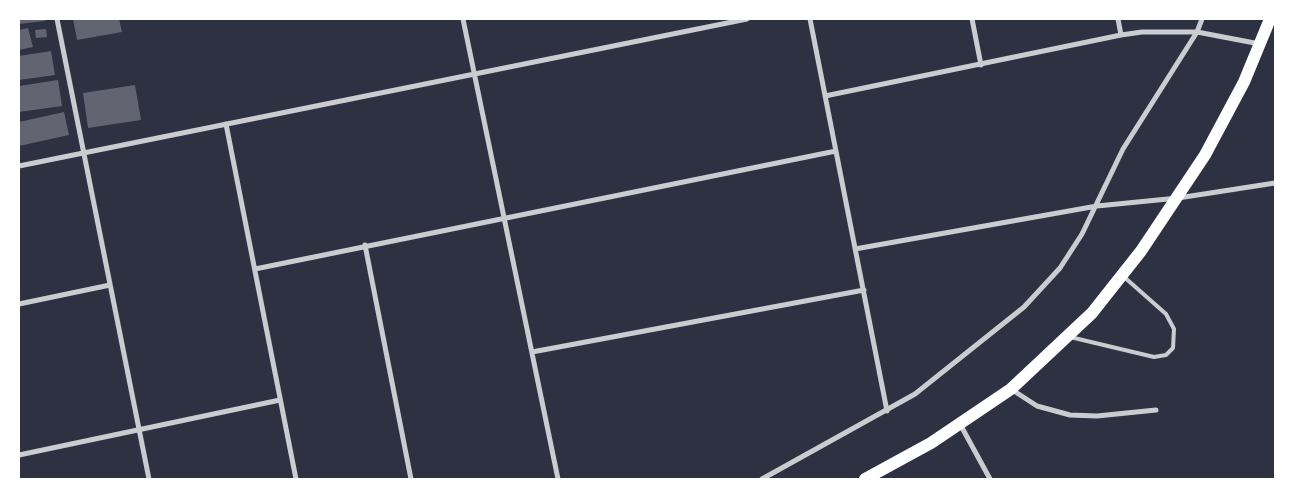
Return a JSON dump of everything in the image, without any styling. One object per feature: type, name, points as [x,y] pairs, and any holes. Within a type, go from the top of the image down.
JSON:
[{"type":"main road","points":[[865,479],[931,443],[1011,389],[1070,337],[1123,276],[1178,198],[1220,130],[1272,20]]},
{"type":"street","points":[[57,19],[149,479]]},
{"type":"street","points":[[463,19],[558,479]]},
{"type":"street","points":[[19,166],[747,19]]},
{"type":"street","points":[[810,19],[887,411]]},
{"type":"street","points":[[972,19],[981,65]]},
{"type":"street","points":[[1118,19],[1121,35]]},
{"type":"street","points":[[762,479],[915,394],[1024,307],[1060,268],[1097,206],[1123,149],[1197,32],[1202,19]]},
{"type":"street","points":[[825,96],[981,65],[1044,49],[1142,32],[1197,32],[1261,44]]},
{"type":"street","points":[[226,124],[296,479]]},
{"type":"street","points":[[255,269],[365,245],[836,152]]},
{"type":"street","points":[[855,249],[1097,206],[1178,198],[1275,184]]},
{"type":"street","points":[[365,245],[411,479]]},
{"type":"street","points":[[19,304],[110,285]]},
{"type":"street","points":[[532,352],[864,290]]},
{"type":"street","points":[[1011,389],[1037,406],[1070,415],[1098,416],[1156,410]]},
{"type":"street","points":[[19,455],[280,400]]},
{"type":"street","points":[[960,423],[990,479]]},
{"type":"lane","points":[[1070,337],[1154,357],[1166,355],[1173,348],[1174,329],[1166,314],[1123,276]]},
{"type":"building","points":[[19,19],[45,19],[45,21],[19,24]]},
{"type":"building","points":[[73,19],[119,19],[122,32],[77,40]]},
{"type":"building","points":[[28,28],[33,47],[19,50],[19,30]]},
{"type":"building","points":[[46,29],[47,37],[36,38],[35,30]]},
{"type":"building","points":[[51,51],[55,75],[19,80],[19,56]]},
{"type":"building","points":[[58,80],[62,106],[19,112],[19,86]]},
{"type":"building","points":[[135,85],[141,120],[88,128],[83,93]]},
{"type":"building","points":[[64,112],[69,135],[19,146],[19,122]]}]
